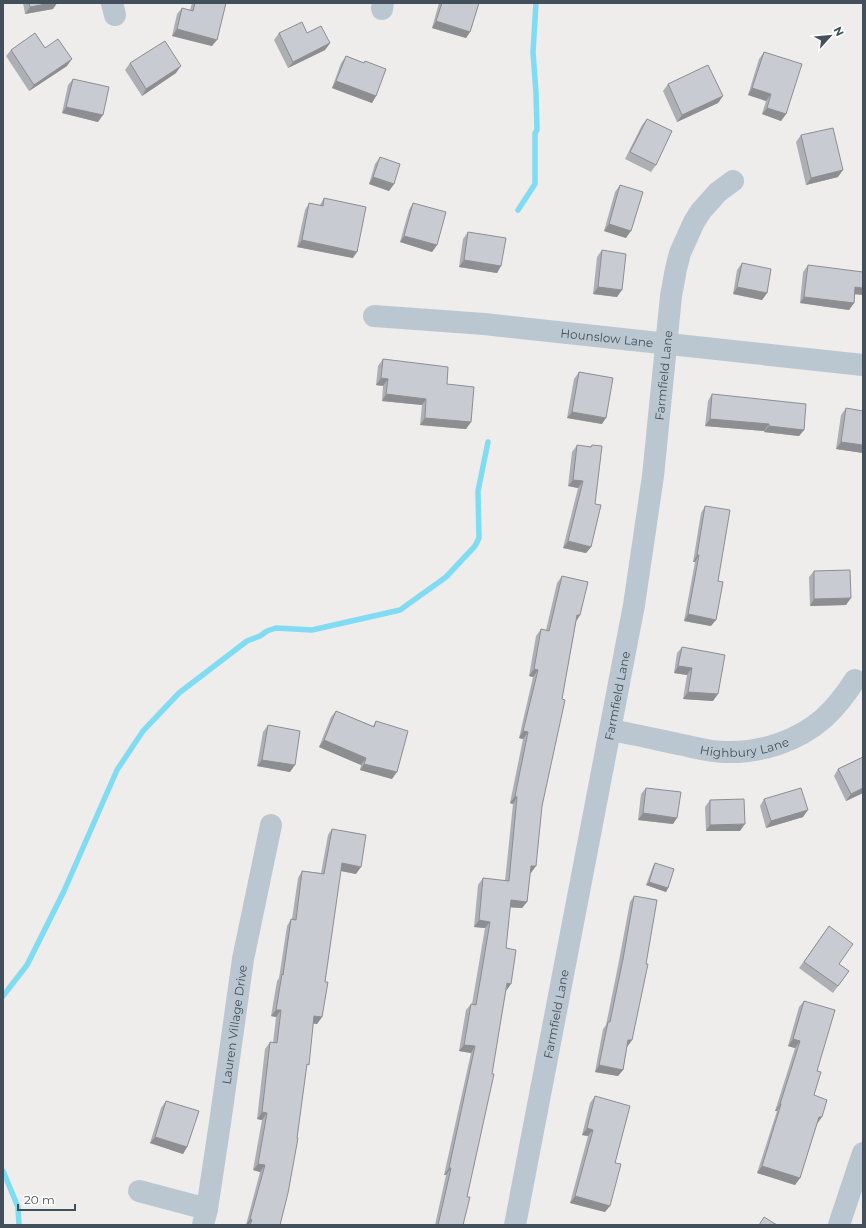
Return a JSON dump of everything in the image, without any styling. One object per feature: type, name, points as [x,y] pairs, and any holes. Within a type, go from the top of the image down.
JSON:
[{"type":"street","name":"Farmfield Lane","points":[[515,1225],[634,605],[653,476],[671,296],[676,269],[680,253],[694,222],[701,211],[718,192],[733,181]]},
{"type":"street","name":"Hounslow Lane","points":[[374,316],[484,324],[863,365]]},
{"type":"street","name":"Highbury Lane","points":[[610,730],[711,751],[741,752],[770,747],[794,738],[814,726],[844,697],[855,680]]},
{"type":"street","name":"Lauren Village Drive","points":[[205,1217],[243,959],[271,825]]},
{"type":"street","points":[[839,1225],[863,1153]]},
{"type":"street","points":[[140,1191],[205,1217]]},
{"type":"building","points":[[29,3],[51,3],[30,7]]},
{"type":"building","points":[[195,3],[226,3],[217,40],[177,29],[182,8],[193,11]]},
{"type":"building","points":[[442,3],[479,3],[470,32],[436,21]]},
{"type":"building","points":[[302,22],[307,33],[321,26],[330,43],[293,62],[279,33]]},
{"type":"building","points":[[35,33],[45,48],[58,39],[72,59],[34,85],[11,50]]},
{"type":"building","points":[[165,41],[181,66],[146,89],[130,63]]},
{"type":"building","points":[[764,52],[802,64],[786,114],[767,108],[771,94],[752,88]]},
{"type":"building","points":[[346,56],[386,69],[376,96],[336,81]]},
{"type":"building","points":[[708,65],[723,96],[682,115],[668,84]]},
{"type":"building","points":[[73,79],[109,87],[103,115],[66,107]]},
{"type":"building","points":[[647,119],[672,131],[656,165],[630,152]]},
{"type":"building","points":[[833,128],[843,170],[811,178],[801,135]]},
{"type":"building","points":[[380,157],[400,164],[394,184],[373,177]]},
{"type":"building","points":[[620,185],[643,192],[631,231],[609,224]]},
{"type":"building","points":[[324,198],[366,207],[357,252],[302,240],[309,203],[323,206]]},
{"type":"building","points":[[413,203],[446,212],[437,245],[404,236]]},
{"type":"building","points":[[468,232],[506,238],[501,266],[464,260]]},
{"type":"building","points":[[602,250],[626,254],[622,290],[598,287]]},
{"type":"building","points":[[742,263],[771,269],[767,293],[737,287]]},
{"type":"building","points":[[808,265],[863,272],[863,288],[855,287],[854,303],[804,297]]},
{"type":"building","points":[[383,359],[448,367],[447,384],[474,387],[471,422],[425,418],[426,399],[386,394],[388,379],[381,378]]},
{"type":"building","points":[[579,372],[613,378],[606,418],[572,412]]},
{"type":"building","points":[[712,394],[806,404],[804,430],[769,426],[769,424],[710,419]]},
{"type":"building","points":[[846,408],[863,411],[863,445],[841,442]]},
{"type":"building","points":[[577,445],[591,447],[592,445],[602,446],[595,504],[601,505],[591,547],[568,541],[583,481],[573,480]]},
{"type":"building","points":[[705,506],[730,510],[718,581],[723,582],[716,620],[688,614],[699,555],[697,555]]},
{"type":"building","points":[[850,570],[851,598],[814,599],[814,571]]},
{"type":"building","points":[[562,576],[588,582],[580,615],[577,615],[562,699],[565,700],[542,806],[536,866],[531,866],[527,902],[511,900],[506,948],[516,950],[511,984],[507,983],[492,1074],[494,1074],[467,1197],[470,1197],[463,1225],[438,1225],[475,1046],[464,1045],[471,1004],[476,1005],[490,922],[479,920],[483,878],[509,881],[517,797],[515,796],[528,732],[523,731],[538,670],[534,669],[541,629],[549,631]]},
{"type":"building","points":[[682,647],[725,655],[718,694],[688,692],[692,668],[678,666]]},
{"type":"building","points":[[336,711],[374,727],[376,721],[408,731],[397,772],[364,764],[366,758],[324,740]]},
{"type":"building","points":[[268,725],[300,731],[295,765],[262,760]]},
{"type":"building","points":[[863,757],[863,788],[851,794],[838,769]]},
{"type":"building","points":[[646,788],[681,792],[677,818],[643,813]]},
{"type":"building","points":[[801,788],[808,810],[771,821],[764,799]]},
{"type":"building","points":[[744,799],[745,824],[710,825],[710,800]]},
{"type":"building","points":[[332,829],[366,835],[361,867],[342,863],[325,982],[328,982],[322,1017],[314,1016],[309,1065],[307,1064],[298,1138],[288,1193],[280,1225],[250,1225],[252,1220],[250,1219],[265,1165],[258,1164],[267,1113],[262,1112],[270,1042],[277,1043],[281,1010],[276,1010],[282,974],[283,975],[291,919],[296,920],[302,871],[324,874]]},
{"type":"building","points":[[655,863],[674,869],[668,888],[649,882]]},
{"type":"building","points":[[634,896],[657,900],[646,964],[648,964],[632,1040],[628,1040],[623,1070],[599,1065],[608,1022],[610,1022]]},
{"type":"building","points":[[829,926],[853,944],[839,964],[849,971],[838,986],[804,962]]},
{"type":"building","points":[[804,1001],[835,1010],[817,1071],[821,1072],[814,1095],[827,1100],[822,1117],[819,1117],[800,1178],[762,1166],[800,1041],[793,1039]]},
{"type":"building","points":[[595,1096],[630,1106],[615,1163],[621,1164],[610,1206],[575,1196],[593,1130],[587,1128]]},
{"type":"building","points":[[166,1101],[199,1111],[187,1147],[155,1137]]},
{"type":"building","points":[[764,1217],[777,1225],[759,1225]]},
{"type":"waterway","points":[[518,210],[535,184],[535,133],[537,130],[533,52],[536,3]]},
{"type":"waterway","points":[[3,996],[27,965],[64,891],[117,770],[143,731],[179,693],[247,641],[276,628],[312,630],[400,610],[446,577],[475,546],[479,538],[478,491],[488,442]]},
{"type":"waterway","points":[[3,1171],[18,1207],[19,1225]]}]
